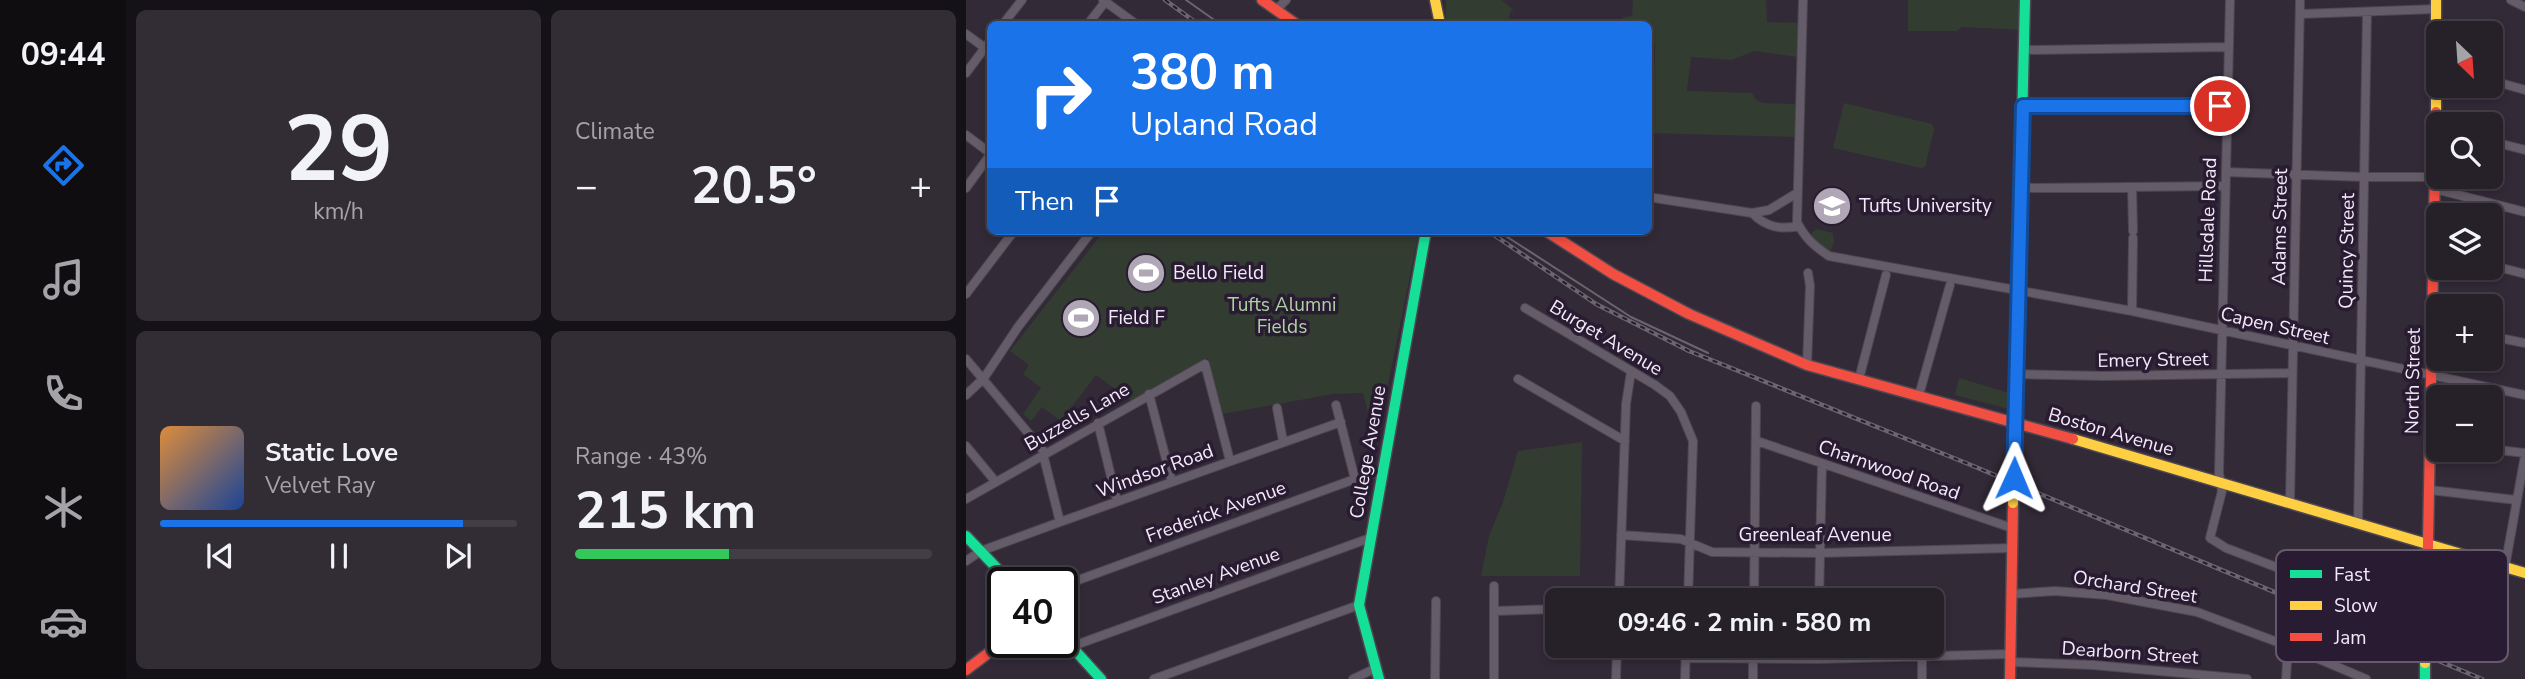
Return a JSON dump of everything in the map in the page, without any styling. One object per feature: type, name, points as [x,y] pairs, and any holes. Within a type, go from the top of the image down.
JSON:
[{"type":"street","points":[[1262,0],[1292,21]]},
{"type":"street","points":[[1276,10],[1286,0]]},
{"type":"street","points":[[1435,0],[1439,21]]},
{"type":"street","points":[[1752,213],[1760,222],[1776,228],[1799,226],[1797,193],[1803,0]]},
{"type":"street","points":[[2010,679],[2025,0]]},
{"type":"street","name":"Hillsdale Road","points":[[2230,0],[2221,331],[2222,491],[2210,540],[2276,567]]},
{"type":"street","name":"Adams Street","points":[[2290,502],[2300,0]]},
{"type":"street","points":[[2511,0],[2525,7]]},
{"type":"street","points":[[1005,21],[1020,1]]},
{"type":"street","points":[[1090,21],[1104,1],[1132,21]]},
{"type":"street","points":[[2300,14],[2367,12],[2436,4]]},
{"type":"street","name":"Quincy Street","points":[[2358,524],[2367,12]]},
{"type":"street","points":[[966,34],[987,44]]},
{"type":"street","points":[[966,73],[987,46]]},
{"type":"street","points":[[2024,50],[2229,47]]},
{"type":"street","points":[[2503,84],[2525,90]]},
{"type":"street","points":[[2023,106],[2227,106]]},
{"type":"street","points":[[966,135],[987,152]]},
{"type":"street","points":[[2503,144],[2525,150]]},
{"type":"street","points":[[966,188],[987,158]]},
{"type":"street","points":[[2226,172],[2426,177]]},
{"type":"street","points":[[2021,188],[2225,186]]},
{"type":"street","points":[[2132,187],[2132,311]]},
{"type":"street","points":[[2435,189],[2525,212]]},
{"type":"street","name":"North Street","points":[[2435,189],[2435,203]]},
{"type":"street","points":[[1652,198],[1752,213],[1769,210],[1797,193]]},
{"type":"street","name":"Capen Street","points":[[1799,226],[1813,246],[1829,256],[2132,311],[2525,395]]},
{"type":"street","points":[[966,294],[1011,235]]},
{"type":"street","points":[[966,395],[984,379],[1018,327],[1090,235]]},
{"type":"street","name":"College Avenue","points":[[1378,673],[1359,605],[1425,235]]},
{"type":"street","name":"Boston Avenue","points":[[1552,235],[1613,274],[1689,314],[1807,365],[2015,422],[2447,550]]},
{"type":"street","points":[[2503,268],[2525,274]]},
{"type":"street","points":[[1807,365],[1810,286],[1808,273]]},
{"type":"street","points":[[1858,379],[1886,275]]},
{"type":"street","points":[[1919,395],[1950,285]]},
{"type":"street","name":"Burget Avenue","points":[[1525,308],[1670,396],[1681,412],[1693,441],[1688,588]]},
{"type":"street","points":[[2503,338],[2525,342]]},
{"type":"street","points":[[966,359],[1045,453],[1060,522]]},
{"type":"street","name":"Buzzells Lane","points":[[966,499],[1205,364],[1230,461]]},
{"type":"street","name":"North Street","points":[[2431,371],[2431,385]]},
{"type":"street","points":[[1620,588],[1625,441],[1631,372]]},
{"type":"street","name":"Emery Street","points":[[2015,374],[2291,373]]},
{"type":"street","points":[[1518,379],[1625,441]]},
{"type":"street","points":[[1149,394],[1172,482]]},
{"type":"street","points":[[1336,405],[1355,479]]},
{"type":"street","points":[[1754,588],[1756,406]]},
{"type":"street","points":[[1277,408],[1283,441]]},
{"type":"street","name":"Windsor Road","points":[[966,561],[981,551],[1341,422]]},
{"type":"street","points":[[1098,423],[1117,501]]},
{"type":"street","name":"Charnwood Road","points":[[1757,441],[2012,528]]},
{"type":"street","points":[[966,446],[995,481]]},
{"type":"street","points":[[2503,451],[2525,454],[2508,550]]},
{"type":"street","name":"North Street","points":[[2427,550],[2432,462]]},
{"type":"street","points":[[1819,588],[1822,464]]},
{"type":"street","name":"Frederick Avenue","points":[[1078,580],[1382,471]]},
{"type":"street","points":[[2430,490],[2516,500]]},
{"type":"street","name":"Greenleaf Avenue","points":[[1622,535],[1681,539],[1712,552],[1819,553],[2012,548]]},
{"type":"street","points":[[966,536],[996,567]]},
{"type":"street","name":"Stanley Avenue","points":[[1078,644],[1370,538]]},
{"type":"street","name":"Boston Avenue","points":[[2508,568],[2525,573]]},
{"type":"street","points":[[1494,586],[1494,679]]},
{"type":"street","name":"Orchard Street","points":[[2012,594],[2055,591],[2152,602],[2197,612],[2276,642]]},
{"type":"street","points":[[1435,679],[1436,601]]},
{"type":"street","points":[[1154,679],[1359,605]]},
{"type":"street","points":[[1494,611],[1545,609]]},
{"type":"street","points":[[1078,652],[1101,679]]},
{"type":"street","points":[[966,670],[987,654]]},
{"type":"street","name":"Dearborn Street","points":[[1944,657],[2010,658],[2247,679]]},
{"type":"street","points":[[1616,679],[1617,658]]},
{"type":"street","points":[[1685,679],[1686,658]]},
{"type":"street","name":"Dearborn Street","points":[[1720,658],[1863,658]]},
{"type":"street","points":[[1918,658],[1922,679]]},
{"type":"street","points":[[1753,659],[1753,679]]},
{"type":"street","name":"Orchard Street","points":[[2326,662],[2366,679]]},
{"type":"street","points":[[1353,679],[1378,673]]},
{"type":"green space","points":[[1446,0],[1502,0],[1514,11],[1510,11],[1509,21],[1446,21]]},
{"type":"green space","points":[[1633,0],[1766,0],[1767,22],[1799,23],[1798,57],[1754,51],[1732,60],[1691,57],[1687,91],[1752,93],[1756,100],[1764,103],[1795,104],[1795,137],[1652,133],[1655,45],[1652,45],[1652,21],[1623,21],[1623,17],[1632,16]]},
{"type":"green space","points":[[1908,0],[2026,0],[2025,30],[1962,27],[1957,31],[1908,31]]},
{"type":"green space","points":[[1844,103],[1932,124],[1934,130],[1925,167],[1833,148]]},
{"type":"green space","points":[[1817,229],[1833,233],[1831,250],[1822,249],[1811,237],[1812,232]]},
{"type":"green space","name":"Tufts Alumni Fields","points":[[1101,235],[1418,235],[1376,444],[1363,393],[1333,394],[1223,414],[1208,358],[1133,402],[1096,375],[1061,421],[1042,407],[1031,421],[1023,414],[1041,388],[1023,374],[1029,365],[1010,351]]},
{"type":"green space","points":[[1959,378],[2009,393],[2009,409],[1955,395]]},
{"type":"green space","points":[[1582,442],[1580,576],[1481,576],[1489,536],[1503,502],[1518,451]]},
{"type":"tram line","points":[[1186,0],[1216,21]]},
{"type":"tram line","points":[[1504,235],[1631,317],[1708,353]]},
{"type":"railway","points":[[1165,0],[1194,21]]},
{"type":"railway","points":[[1494,235],[1596,304],[1689,351],[2276,593]]},
{"type":"railway","points":[[2441,662],[2482,679]]},
{"type":"traffic: fast","points":[[2022,126],[2025,0]]},
{"type":"traffic: fast","points":[[1379,679],[1359,605],[1425,235]]},
{"type":"traffic: fast","points":[[966,536],[996,567]]},
{"type":"traffic: fast","points":[[1078,654],[1101,679]]},
{"type":"traffic: fast","points":[[2425,663],[2425,679]]},
{"type":"traffic: slow","points":[[1435,0],[1439,21]]},
{"type":"traffic: slow","points":[[2436,0],[2436,112]]},
{"type":"traffic: slow","points":[[2073,439],[2447,550]]},
{"type":"traffic: slow","points":[[2013,503],[2014,478]]},
{"type":"traffic: slow","points":[[2508,568],[2525,573]]},
{"type":"traffic: jam","points":[[1262,0],[1292,21]]},
{"type":"traffic: jam","points":[[2014,478],[2022,126]]},
{"type":"traffic: jam","points":[[2428,550],[2435,189]]},
{"type":"traffic: jam","points":[[1552,235],[1613,274],[1689,314],[1807,365],[2073,439]]},
{"type":"traffic: jam","points":[[2010,679],[2013,503]]},
{"type":"traffic: jam","points":[[966,670],[987,654]]},
{"type":"place","name":"Tufts University","points":[[1832,206]]},
{"type":"place","name":"Bello Field","points":[[1146,273]]},
{"type":"place","name":"Field F","points":[[1081,318]]},
{"type":"route","points":[[2014,478],[2023,106],[2220,106]]}]
